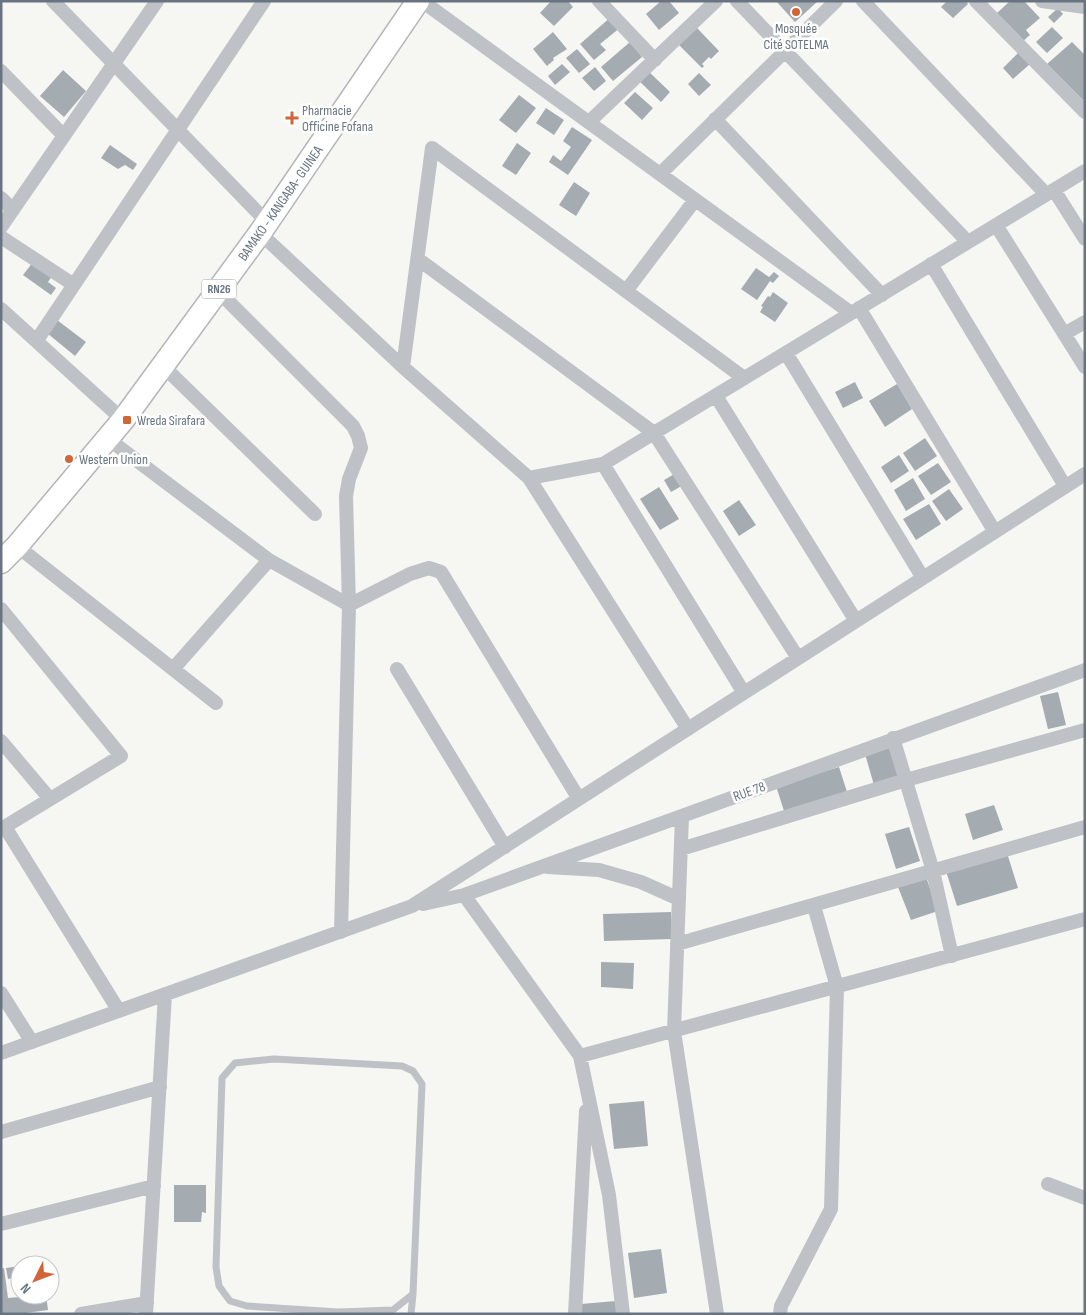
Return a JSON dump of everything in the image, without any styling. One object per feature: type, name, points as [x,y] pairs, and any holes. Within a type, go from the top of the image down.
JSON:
[{"type":"main road","name":"BAMAKO - KANGABA- GUINEA","points":[[1,562],[17,546],[123,420],[264,228],[418,1]]},
{"type":"street","points":[[53,1],[177,131],[264,228],[403,367],[529,478],[688,729]]},
{"type":"street","points":[[1,227],[157,1]]},
{"type":"street","points":[[37,340],[264,1]]},
{"type":"street","points":[[422,1],[695,200],[855,311],[995,532]]},
{"type":"street","points":[[599,1],[655,60]]},
{"type":"street","points":[[588,122],[716,1]]},
{"type":"street","points":[[737,1],[968,242]]},
{"type":"street","points":[[660,174],[836,1]]},
{"type":"street","points":[[863,1],[1050,192],[1085,240]]},
{"type":"street","points":[[976,1],[1085,112]]},
{"type":"street","points":[[1042,1],[1085,7]]},
{"type":"street","points":[[1,71],[64,136]]},
{"type":"street","points":[[715,120],[882,295]]},
{"type":"street","points":[[403,367],[432,148],[744,378]]},
{"type":"street","points":[[529,478],[603,464],[1085,171]]},
{"type":"street","points":[[1,198],[13,210]]},
{"type":"street","points":[[626,291],[695,200]]},
{"type":"street","points":[[996,225],[1085,367]]},
{"type":"street","points":[[1,237],[74,285]]},
{"type":"street","points":[[418,259],[654,433],[798,658]]},
{"type":"street","points":[[931,264],[1065,486]]},
{"type":"street","points":[[218,291],[353,426],[358,436],[360,448],[349,479],[346,496],[348,605],[341,932]]},
{"type":"street","points":[[1,309],[123,420]]},
{"type":"street","points":[[1064,334],[1085,322]]},
{"type":"street","points":[[786,353],[923,578]]},
{"type":"street","points":[[163,366],[315,514]]},
{"type":"street","points":[[716,396],[856,621]]},
{"type":"street","points":[[107,438],[269,560],[348,605]]},
{"type":"street","points":[[603,464],[744,693]]},
{"type":"street","points":[[1,1053],[412,906],[1085,474]]},
{"type":"street","points":[[17,546],[216,703]]},
{"type":"street","points":[[173,669],[269,560]]},
{"type":"street","points":[[348,605],[419,571],[429,568],[441,572],[579,799]]},
{"type":"street","points":[[1,609],[121,756],[3,828],[119,1011]]},
{"type":"street","points":[[397,669],[506,847]]},
{"type":"street","name":"RUE 78","points":[[412,906],[464,895],[1085,670]]},
{"type":"street","points":[[681,849],[906,780],[1085,730]]},
{"type":"street","points":[[893,738],[933,871],[952,956]]},
{"type":"street","points":[[1,741],[50,800]]},
{"type":"street","points":[[682,816],[674,1031],[717,1314]]},
{"type":"street","points":[[677,944],[1085,828]]},
{"type":"street","points":[[541,867],[599,870],[641,882],[679,899]]},
{"type":"street","points":[[464,895],[580,1056],[609,1196],[623,1314]]},
{"type":"street","points":[[780,1314],[781,1306],[831,1209],[837,987],[814,906]]},
{"type":"street","points":[[580,1056],[1085,920]]},
{"type":"street","points":[[1,993],[32,1042]]},
{"type":"street","points":[[82,1314],[147,1308],[165,994]]},
{"type":"street","points":[[1,1132],[160,1087]]},
{"type":"street","points":[[575,1314],[587,1090]]},
{"type":"street","points":[[1048,1184],[1085,1198]]},
{"type":"street","points":[[1,1224],[154,1186]]},
{"type":"lane","points":[[411,1314],[413,1294],[422,1084],[413,1071],[402,1066],[274,1059],[235,1063],[222,1078],[216,1267],[219,1286],[230,1300],[247,1306],[338,1312],[393,1310],[413,1294]]},
{"type":"building","points":[[551,1],[568,1],[573,7],[554,26],[540,13]]},
{"type":"building","points":[[661,1],[669,1],[679,13],[659,30],[646,14]]},
{"type":"building","name":"Mosquée Cité SOTELMA","points":[[776,1],[818,1],[795,22]]},
{"type":"building","points":[[947,1],[966,1],[968,4],[953,18],[941,7]]},
{"type":"building","points":[[1010,1],[1024,1],[1040,18],[1026,30],[1030,35],[1022,42],[1009,25],[996,14]]},
{"type":"building","points":[[1058,8],[1063,14],[1054,23],[1048,17]]},
{"type":"building","points":[[612,16],[621,27],[600,44],[606,50],[594,60],[580,44]]},
{"type":"building","points":[[1052,27],[1063,38],[1047,53],[1036,42]]},
{"type":"building","points":[[697,28],[719,51],[702,64],[704,66],[702,68],[679,45]]},
{"type":"building","points":[[553,32],[567,49],[553,58],[554,60],[547,66],[533,49]]},
{"type":"building","points":[[630,42],[642,57],[613,81],[601,67]]},
{"type":"building","points":[[1072,42],[1085,55],[1085,102],[1047,64]]},
{"type":"building","points":[[577,49],[590,64],[579,73],[566,58]]},
{"type":"building","points":[[1019,52],[1030,64],[1013,79],[1003,68]]},
{"type":"building","points":[[562,64],[570,72],[555,85],[548,76]]},
{"type":"building","points":[[595,67],[606,81],[594,91],[582,78]]},
{"type":"building","points":[[646,69],[670,92],[661,102],[637,79]]},
{"type":"building","points":[[63,70],[86,91],[64,117],[40,96]]},
{"type":"building","points":[[699,73],[711,85],[699,96],[688,84]]},
{"type":"building","points":[[635,92],[653,108],[642,120],[624,103]]},
{"type":"building","points":[[519,95],[536,108],[516,133],[499,120]]},
{"type":"building","points":[[546,108],[564,120],[554,135],[536,123]]},
{"type":"building","points":[[572,127],[592,140],[568,175],[549,162],[553,155],[561,161],[571,147],[563,141]]},
{"type":"building","points":[[517,143],[531,153],[516,175],[502,166]]},
{"type":"building","points":[[110,145],[137,164],[133,170],[125,165],[118,169],[101,158]]},
{"type":"building","points":[[574,182],[590,193],[576,216],[559,205]]},
{"type":"building","points":[[33,262],[52,276],[48,282],[56,288],[51,295],[23,275]]},
{"type":"building","points":[[756,268],[769,277],[774,272],[779,276],[773,283],[770,281],[757,300],[741,289]]},
{"type":"building","points":[[773,292],[788,303],[775,322],[760,312],[763,307],[761,306]]},
{"type":"building","points":[[57,320],[86,342],[75,356],[47,333]]},
{"type":"building","points":[[855,382],[863,398],[843,408],[835,392]]},
{"type":"building","points":[[897,384],[912,409],[885,427],[869,401]]},
{"type":"building","points":[[925,438],[937,456],[915,471],[903,453]]},
{"type":"building","points":[[899,455],[909,471],[891,483],[881,467]]},
{"type":"building","points":[[938,463],[951,482],[931,495],[918,476]]},
{"type":"building","points":[[678,472],[685,484],[671,492],[664,480]]},
{"type":"building","points":[[913,478],[925,499],[906,511],[894,490]]},
{"type":"building","points":[[659,487],[679,519],[660,530],[640,499]]},
{"type":"building","points":[[949,489],[963,509],[946,521],[932,501]]},
{"type":"building","points":[[739,500],[756,525],[739,536],[723,511]]},
{"type":"building","points":[[929,504],[941,524],[916,540],[903,519]]},
{"type":"building","points":[[1058,692],[1066,725],[1048,729],[1040,696]]},
{"type":"building","points":[[892,747],[901,778],[874,785],[865,754]]},
{"type":"building","points":[[839,767],[848,795],[785,814],[776,786]]},
{"type":"building","points":[[994,805],[1003,830],[973,840],[965,814]]},
{"type":"building","points":[[909,827],[920,861],[896,869],[885,834]]},
{"type":"building","points":[[1007,853],[1018,888],[957,906],[946,871]]},
{"type":"building","points":[[926,877],[938,911],[911,920],[898,887]]},
{"type":"building","points":[[671,912],[672,939],[604,941],[603,914]]},
{"type":"building","points":[[601,962],[634,963],[633,989],[601,987]]},
{"type":"building","points":[[644,1101],[648,1146],[614,1149],[609,1104]]},
{"type":"building","points":[[174,1185],[206,1185],[206,1213],[202,1212],[201,1222],[174,1222]]},
{"type":"building","points":[[661,1249],[667,1293],[634,1298],[628,1253]]},
{"type":"building","points":[[10,1267],[10,1279],[8,1279],[6,1268]]},
{"type":"building","points":[[4,1268],[10,1305],[47,1305],[48,1310],[1,1314],[1,1269]]},
{"type":"building","points":[[616,1301],[617,1314],[582,1314],[581,1304]]},
{"type":"place","name":"Mosquée Cité SOTELMA","points":[[796,12]]},
{"type":"place","name":"Pharmacie Officine Fofana","points":[[292,118]]},
{"type":"place","name":"Wreda Sirafara","points":[[127,420]]},
{"type":"place","name":"Western Union","points":[[69,459]]}]
